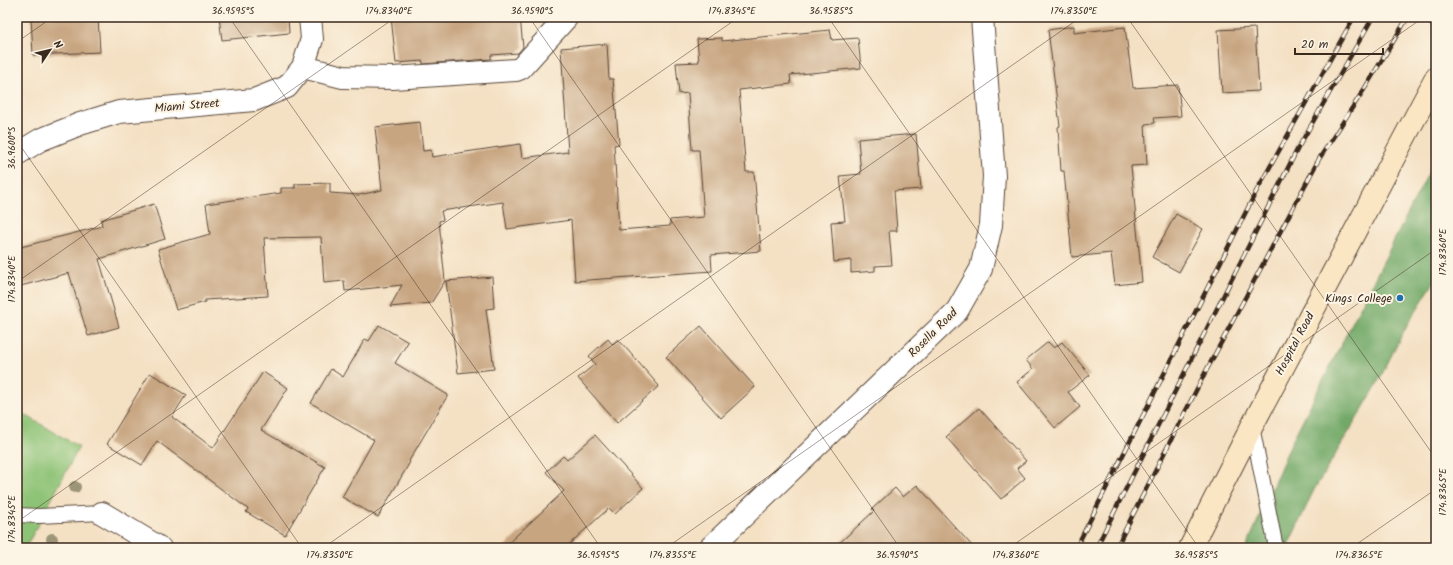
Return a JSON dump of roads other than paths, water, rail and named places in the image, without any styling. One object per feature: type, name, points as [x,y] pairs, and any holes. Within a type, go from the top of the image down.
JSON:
[{"type":"main road","name":"Hospital Road","points":[[1190,548],[1252,426],[1436,78]]},
{"type":"street","name":"Miami Street","points":[[17,154],[40,140],[80,124],[119,112],[254,100],[287,87],[303,67],[312,39],[310,17]]},
{"type":"street","points":[[303,67],[343,77],[386,78],[516,70],[521,68],[566,17]]},
{"type":"street","name":"Rosella Road","points":[[710,548],[957,311],[981,269],[992,224],[994,176],[982,17]]},
{"type":"street","points":[[102,513],[160,548]]},
{"type":"lane","points":[[1252,426],[1276,548]]},
{"type":"lane","points":[[17,515],[39,516],[102,513]]},
{"type":"railway","points":[[1076,548],[1257,190],[1354,17]]},
{"type":"railway","points":[[1096,548],[1298,148],[1373,17]]},
{"type":"railway","points":[[1116,548],[1205,373],[1319,159],[1365,88],[1408,17]]},
{"type":"place","name":"Kings College","points":[[1400,298]]}]
